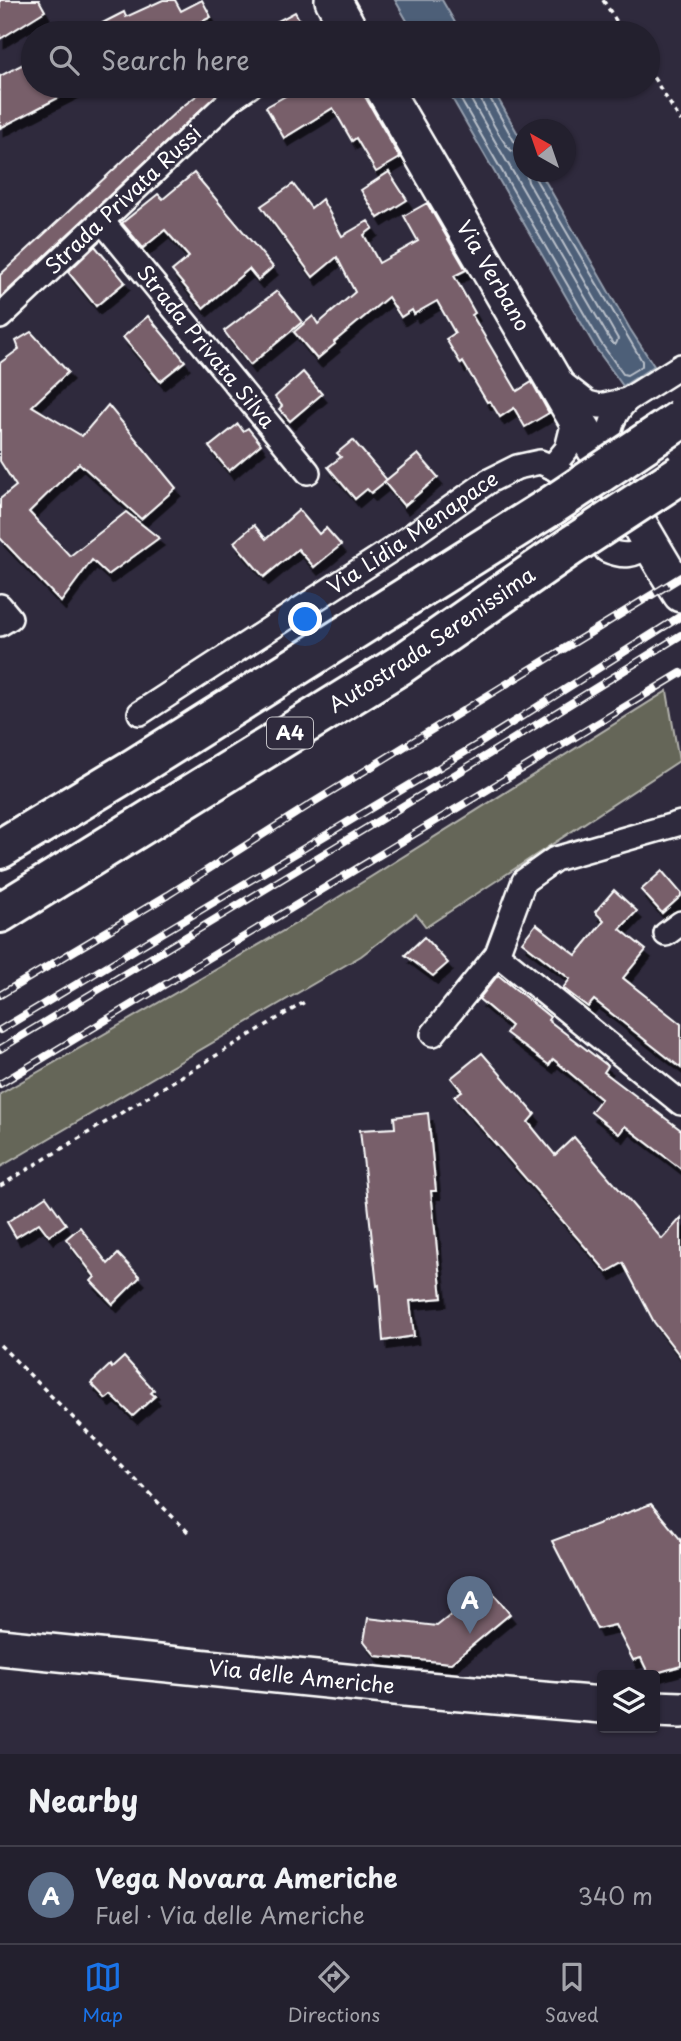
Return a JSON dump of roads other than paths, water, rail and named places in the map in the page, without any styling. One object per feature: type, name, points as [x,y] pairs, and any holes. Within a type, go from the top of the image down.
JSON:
[{"type":"highway","name":"A4","points":[[0,849],[136,767],[551,506],[681,419]]},
{"type":"highway","name":"Autostrada Serenissima","points":[[0,913],[400,665],[574,544],[681,474]]},
{"type":"highway","points":[[0,827],[136,767]]},
{"type":"main road","name":"Via Verbano","points":[[389,98],[681,594]]},
{"type":"main road","name":"Via delle Americhe","points":[[0,1647],[597,1705]]},
{"type":"main road","points":[[660,1709],[681,1710]]},
{"type":"street","name":"Strada Privata Russi","points":[[0,317],[232,98]]},
{"type":"street","name":"Strada Privata Silva","points":[[102,221],[308,472]]},
{"type":"street","points":[[555,381],[571,389],[588,403],[600,406],[627,400],[673,371]]},
{"type":"street","points":[[607,465],[612,420],[627,400]]},
{"type":"street","points":[[575,417],[567,449],[552,467],[564,475],[606,550],[619,556],[635,555],[650,545]]},
{"type":"street","name":"Via Lidia Menapace","points":[[140,713],[394,548],[489,481],[517,467],[540,462],[552,467]]},
{"type":"street","points":[[0,606],[10,618],[0,624]]},
{"type":"street","points":[[433,1034],[497,954],[524,881],[555,859],[681,823]]},
{"type":"street","points":[[497,954],[681,1103]]},
{"type":"water","points":[[395,0],[442,0],[454,21],[407,21]]},
{"type":"water","points":[[452,98],[498,98],[513,125],[513,182],[546,182],[654,366],[623,386],[595,347]]},
{"type":"railway","points":[[0,995],[168,895],[314,802],[681,577]]},
{"type":"railway","points":[[0,1030],[480,743],[681,616]]},
{"type":"railway","points":[[0,1049],[681,635]]},
{"type":"railway","points":[[0,1084],[681,673]]},
{"type":"place","name":"Vega Novara Americhe","points":[[470,1634]]}]
